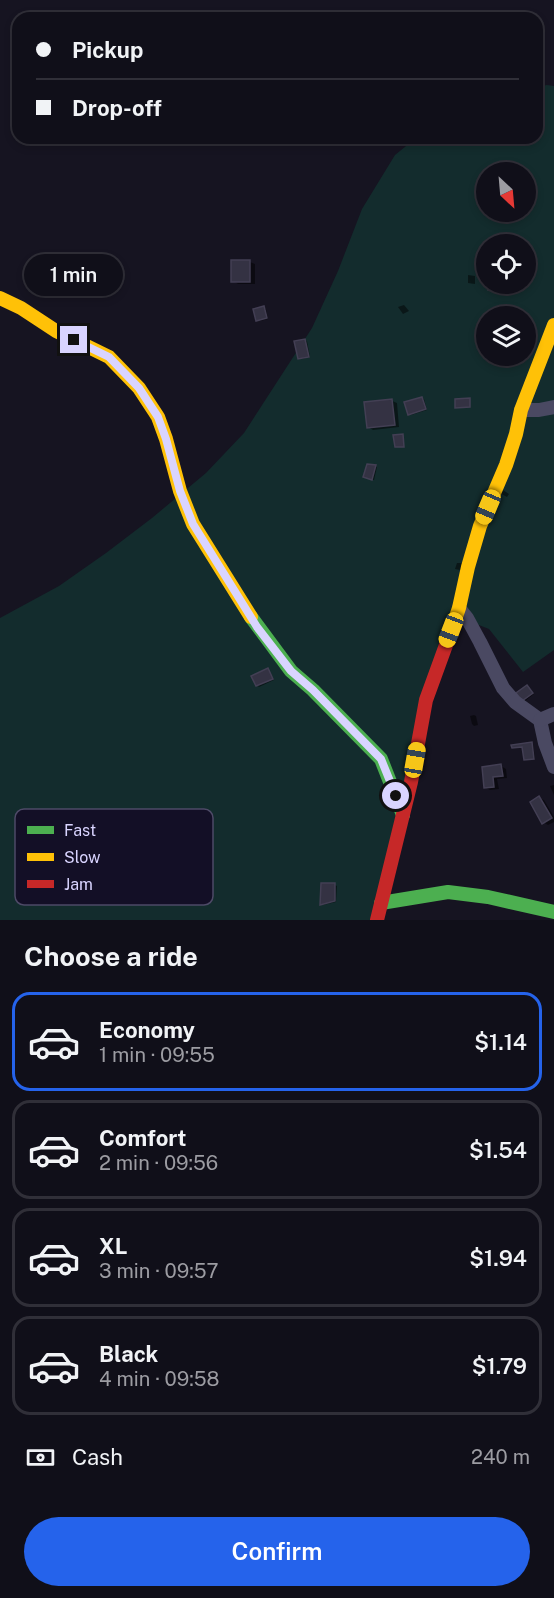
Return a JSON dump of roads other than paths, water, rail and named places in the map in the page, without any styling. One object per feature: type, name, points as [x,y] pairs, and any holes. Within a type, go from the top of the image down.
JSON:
[{"type":"street","points":[[0,298],[21,308],[56,331],[109,357],[139,388],[158,417],[180,491],[193,524],[257,627],[291,671],[381,759],[403,814]]},
{"type":"street","points":[[377,920],[403,814],[426,700],[459,608],[480,526],[506,465],[521,410],[554,325]]},
{"type":"street","points":[[521,410],[554,407]]},
{"type":"street","points":[[459,608],[467,618],[503,688],[514,702],[540,720],[554,767]]},
{"type":"street","points":[[540,720],[554,714]]},
{"type":"street","points":[[381,903],[448,892],[488,897],[554,912]]}]
